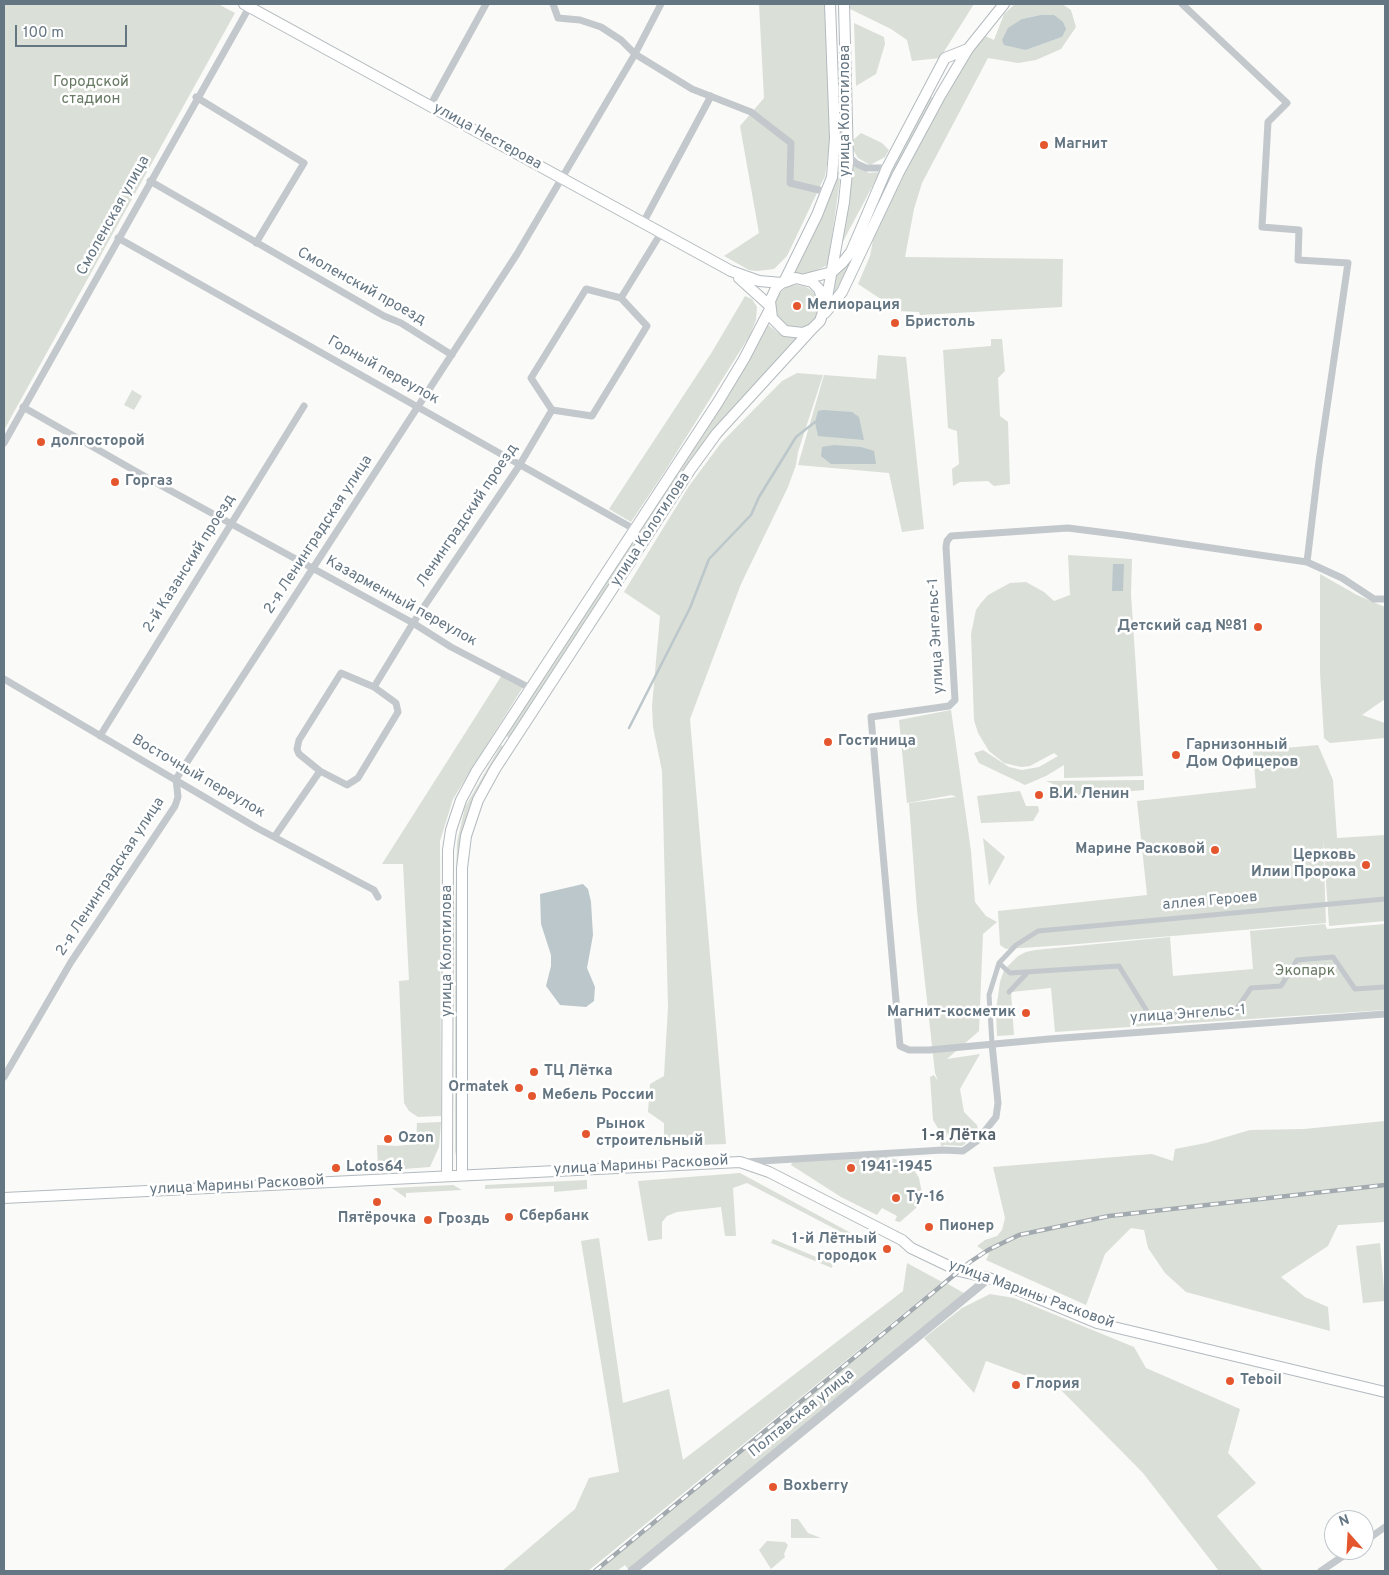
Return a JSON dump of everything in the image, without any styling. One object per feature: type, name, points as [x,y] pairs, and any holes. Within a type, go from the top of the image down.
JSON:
[{"type":"main road","name":"улица Колотилова","points":[[447,1176],[448,850],[451,830],[461,800],[498,739],[718,402],[744,359],[770,308],[772,294],[783,282],[827,192],[834,159],[835,138],[830,4]]},
{"type":"main road","name":"улица Колотилова","points":[[462,1175],[462,868],[466,836],[478,800],[510,746],[690,470],[717,433],[820,322],[825,310],[844,202],[848,156],[844,4]]},
{"type":"main road","points":[[825,310],[842,292],[898,174],[968,49],[1004,4]]},
{"type":"main road","name":"улица Нестерова","points":[[248,5],[731,271],[759,281],[783,282]]},
{"type":"main road","points":[[783,282],[832,272],[851,252],[887,168],[945,58],[968,49]]},
{"type":"main road","name":"улица Нестерова","points":[[731,271],[756,291],[770,308]]},
{"type":"main road","points":[[803,279],[819,289],[825,310]]},
{"type":"main road","points":[[770,308],[772,318],[785,331],[794,334],[812,330]]},
{"type":"main road","points":[[498,739],[510,746]]},
{"type":"main road","name":"улица Марины Расковой","points":[[4,1198],[740,1162],[769,1172],[902,1240],[911,1248],[959,1271],[989,1278],[1097,1323],[1385,1392]]},
{"type":"street","points":[[430,106],[486,4]]},
{"type":"street","points":[[553,4],[558,18],[580,20],[601,27],[621,40],[635,54],[692,89],[751,112],[792,143],[790,183],[827,192]]},
{"type":"street","name":"2-я Ленинградская улица","points":[[4,1077],[71,962],[175,806],[178,797],[176,779],[452,355],[562,178],[635,54],[661,4]]},
{"type":"street","points":[[1182,4],[1287,103],[1268,122],[1262,228],[1299,230],[1298,260],[1348,263],[1320,456],[1307,562]]},
{"type":"street","name":"Смоленская улица","points":[[4,443],[248,5]]},
{"type":"street","points":[[642,223],[711,96]]},
{"type":"street","points":[[196,97],[304,163],[256,244]]},
{"type":"street","points":[[848,156],[857,164],[866,168],[887,168]]},
{"type":"street","name":"Смоленский проезд","points":[[150,181],[256,244],[384,316],[401,322],[452,355]]},
{"type":"street","points":[[621,298],[661,233]]},
{"type":"street","name":"Горный переулок","points":[[118,238],[419,407],[519,466],[634,529]]},
{"type":"street","points":[[586,289],[621,298],[647,326],[637,343],[592,416],[552,410],[531,378],[586,289]]},
{"type":"street","name":"2-й Казанский проезд","points":[[100,736],[304,406]]},
{"type":"street","name":"Казарменный переулок","points":[[23,407],[231,524],[413,623],[451,647],[530,688]]},
{"type":"street","name":"Ленинградский проезд","points":[[374,687],[413,623],[519,466],[552,410]]},
{"type":"street","name":"улица Энгельс-1","points":[[1385,599],[1374,599],[1342,578],[1307,562],[1068,528],[957,536],[947,540],[955,700],[949,706],[871,717],[900,1046],[908,1050],[1385,1014]]},
{"type":"street","points":[[341,673],[374,687],[396,703],[398,712],[358,778],[347,785],[320,771],[299,754],[297,749],[299,740],[341,673]]},
{"type":"street","name":"Восточный переулок","points":[[4,679],[275,836],[374,890],[378,897]]},
{"type":"street","points":[[275,836],[320,771]]},
{"type":"street","name":"аллея Героев","points":[[999,963],[1016,946],[1038,931],[1385,899]]},
{"type":"street","points":[[740,1162],[943,1150],[963,1151],[973,1145],[996,1117],[998,1103],[989,995],[999,963],[1010,973],[1119,966],[1150,1016],[1236,1010],[1251,988],[1281,986],[1297,960],[1333,957],[1355,989],[1385,987]]},
{"type":"street","points":[[1009,992],[1028,972]]},
{"type":"street","name":"Полтавская улица","points":[[632,1571],[989,1278]]},
{"type":"street","points":[[1374,1535],[1385,1527]]},
{"type":"street","points":[[1321,1571],[1337,1560]]},
{"type":"green space","name":"Городской стадион","points":[[4,4],[218,4],[235,13],[4,430]]},
{"type":"green space","points":[[759,4],[828,4],[829,150],[825,176],[787,256],[774,269],[757,271],[749,270],[724,256],[759,233],[740,126],[764,98]]},
{"type":"green space","points":[[838,4],[842,4],[843,158],[828,265],[812,272],[789,275],[830,193],[840,45]]},
{"type":"green space","points":[[848,4],[974,4],[940,58],[912,61],[907,40],[891,29],[848,8]]},
{"type":"green space","points":[[1015,4],[1062,4],[1071,10],[1076,27],[1061,49],[1036,60],[1018,63],[988,58],[922,183],[914,209],[905,257],[1063,259],[1062,307],[920,315],[919,312],[899,311],[858,284],[870,256],[874,235],[922,139],[973,48],[983,35],[994,40],[1004,14]],"holes":[[[1040,15],[1054,15],[1062,37],[1026,50],[1022,19]]]},
{"type":"green space","points":[[854,23],[884,37],[885,44],[876,74],[856,86]]},
{"type":"green space","points":[[930,95],[933,99],[832,299],[836,270]]},
{"type":"green space","points":[[861,133],[882,143],[889,150],[885,157],[870,165],[858,158],[852,148],[852,141]]},
{"type":"green space","points":[[853,164],[869,173],[880,172],[839,249]]},
{"type":"green space","points":[[797,285],[809,289],[815,295],[819,307],[815,319],[809,325],[797,329],[785,325],[779,319],[775,307],[779,295],[785,289]]},
{"type":"green space","points":[[745,296],[752,299],[757,307],[756,320],[750,335],[631,522],[609,509],[712,352]]},
{"type":"green space","points":[[766,323],[782,336],[797,338],[711,433],[512,739],[506,736],[690,452]]},
{"type":"green space","points":[[991,339],[1002,339],[1005,371],[998,378],[1000,416],[1008,422],[1010,484],[994,486],[988,481],[960,482],[953,486],[952,469],[959,464],[957,431],[948,428],[943,350],[991,346]]},
{"type":"green space","points":[[878,355],[906,357],[924,529],[902,532],[889,473],[798,465],[824,375],[876,379]]},
{"type":"green space","points":[[797,373],[823,375],[798,452],[796,465],[788,487],[741,584],[690,719],[726,1144],[664,1146],[664,1123],[648,1112],[650,1084],[664,1076],[668,1007],[662,771],[653,727],[652,706],[660,616],[624,592],[689,486],[721,443],[782,381]]},
{"type":"green space","points":[[132,390],[142,396],[134,410],[124,405]]},
{"type":"green space","points":[[1068,555],[1132,559],[1131,594],[1143,776],[1064,778],[1064,765],[1046,776],[1025,785],[979,763],[974,753],[983,750],[1009,767],[1022,770],[1039,767],[1058,756],[1054,753],[1030,766],[1021,767],[1004,763],[989,751],[978,733],[974,720],[971,634],[976,610],[981,603],[988,595],[1010,583],[1026,582],[1044,592],[1054,601],[1070,595]]},
{"type":"green space","points":[[1320,574],[1357,595],[1385,607],[1385,699],[1362,715],[1385,723],[1385,738],[1330,743],[1324,738],[1320,672]]},
{"type":"green space","points":[[502,675],[523,687],[453,799],[440,841],[441,1116],[418,1117],[409,1111],[404,1103],[399,981],[409,980],[403,864],[382,864]]},
{"type":"green space","points":[[951,710],[971,851],[975,902],[986,916],[997,922],[983,934],[979,1031],[947,1059],[980,1054],[960,1089],[964,1112],[977,1125],[979,1133],[962,1146],[941,1146],[939,1130],[933,1120],[930,1077],[934,1075],[938,1081],[935,1073],[917,910],[909,803],[956,797],[952,795],[907,803],[899,720]],"holes":[[[947,1132],[949,1136],[945,1145]]]},
{"type":"green space","points":[[501,745],[506,749],[463,840],[458,1141],[455,1156],[455,914],[457,842],[465,807]]},
{"type":"green space","points":[[1318,745],[1333,780],[1337,838],[1385,835],[1385,921],[1329,926],[1323,837],[1326,923],[1066,945],[1006,949],[1000,945],[998,911],[1147,895],[1137,801],[1256,788],[1253,751]]},
{"type":"green space","points":[[1144,780],[1144,790],[1053,798],[1053,784],[1046,781]]},
{"type":"green space","points":[[1020,791],[1026,806],[1038,806],[1039,811],[1033,821],[981,823],[977,796]]},
{"type":"green space","points":[[983,838],[1005,857],[989,886]]},
{"type":"green space","name":"Экопарк","points":[[1325,924],[1327,929],[1385,924],[1385,1010],[1055,1032],[1051,988],[1011,992],[1014,1035],[997,1036],[996,1010],[1000,982],[1004,970],[1018,956],[1026,952],[1170,937],[1173,976],[1253,969],[1250,931]]},
{"type":"green space","points":[[1385,1121],[1385,1222],[1338,1225],[1328,1246],[1281,1277],[1305,1297],[1328,1307],[1330,1331],[1186,1292],[1165,1273],[1148,1248],[1144,1230],[1131,1228],[1105,1254],[1086,1305],[986,1260],[989,1254],[977,1246],[985,1240],[997,1236],[1002,1230],[1005,1218],[993,1167],[1152,1154],[1173,1161],[1175,1149],[1206,1143],[1250,1130],[1304,1129]]},
{"type":"green space","points":[[441,1122],[439,1147],[430,1167],[378,1171],[377,1145],[416,1144],[417,1123]]},
{"type":"green space","points":[[883,1156],[910,1163],[919,1178],[922,1193],[916,1208],[900,1222],[895,1221],[897,1216],[882,1208],[877,1215],[841,1197],[791,1165],[793,1161]]},
{"type":"green space","points":[[740,1173],[862,1239],[860,1242],[747,1183],[733,1188],[736,1236],[725,1236],[721,1207],[677,1212],[667,1216],[662,1222],[662,1239],[648,1241],[638,1181]]},
{"type":"green space","points":[[587,1180],[587,1189],[554,1192],[554,1186],[485,1189],[485,1185]]},
{"type":"green space","points":[[453,1185],[462,1190],[406,1193],[406,1198],[392,1188]]},
{"type":"green space","points":[[599,1238],[623,1403],[669,1389],[683,1460],[903,1291],[907,1263],[942,1282],[588,1571],[502,1571],[575,1509],[589,1478],[619,1472],[581,1241]]},
{"type":"green space","points":[[773,1239],[833,1264],[832,1268],[771,1243]]},
{"type":"green space","points":[[1380,1243],[1385,1301],[1363,1303],[1356,1246]]},
{"type":"green space","points":[[946,1283],[964,1293],[628,1569],[625,1565],[617,1571],[596,1571]]},
{"type":"green space","points":[[990,1294],[1014,1298],[1134,1347],[1146,1368],[1240,1409],[1228,1453],[1256,1483],[1217,1516],[1263,1571],[1219,1571],[1143,1473],[1059,1388],[986,1361],[974,1393],[924,1338],[962,1308]]},
{"type":"green space","points":[[791,1519],[798,1519],[808,1533],[821,1538],[791,1538]]},
{"type":"green space","points":[[767,1541],[785,1542],[788,1545],[784,1554],[785,1557],[771,1569],[759,1550]]},
{"type":"shaded area","points":[[1040,15],[1054,15],[1063,22],[1066,29],[1062,37],[1026,50],[1004,45],[1002,40],[1008,28],[1022,19]]},
{"type":"shaded area","points":[[818,411],[852,412],[859,417],[864,440],[818,436],[815,422]]},
{"type":"shaded area","points":[[834,445],[861,447],[874,451],[876,464],[831,464],[821,456],[822,447]]},
{"type":"shaded area","points":[[1113,564],[1124,564],[1123,591],[1112,591]]},
{"type":"shaded area","points":[[583,884],[588,889],[591,902],[593,935],[587,968],[595,987],[594,1001],[586,1007],[560,1005],[546,986],[551,966],[551,955],[541,924],[540,894]]},
{"type":"waterway","points":[[629,728],[690,608],[709,559],[751,515],[759,497],[796,437],[815,422]]},
{"type":"railway","points":[[595,1571],[970,1262],[988,1250],[1019,1235],[1109,1216],[1385,1185]]},
{"type":"place","name":"Магнит","points":[[1044,145]]},
{"type":"place","name":"Мелиорация","points":[[797,306]]},
{"type":"place","name":"Бристоль","points":[[895,323]]},
{"type":"place","name":"долгосторой","points":[[41,442]]},
{"type":"place","name":"Горгаз","points":[[115,482]]},
{"type":"place","name":"Детский сад №81","points":[[1258,627]]},
{"type":"place","name":"Гостиница","points":[[828,742]]},
{"type":"place","name":"Гарнизонный Дом Офицеров","points":[[1176,755]]},
{"type":"place","name":"В.И. Ленин","points":[[1039,795]]},
{"type":"place","name":"Марине Расковой","points":[[1215,850]]},
{"type":"place","name":"Церковь Илии Пророка","points":[[1366,865]]},
{"type":"place","name":"Магнит-косметик","points":[[1026,1013]]},
{"type":"place","name":"ТЦ Лётка","points":[[534,1072]]},
{"type":"place","name":"Ormatek","points":[[519,1088]]},
{"type":"place","name":"Мебель России","points":[[532,1096]]},
{"type":"place","name":"Рынок строительный","points":[[586,1134]]},
{"type":"place","name":"Ozon","points":[[388,1139]]},
{"type":"place","name":"Lotos64","points":[[336,1168]]},
{"type":"place","name":"1941-1945","points":[[851,1168]]},
{"type":"place","name":"Ту-16","points":[[896,1198]]},
{"type":"place","name":"Пятёрочка","points":[[377,1202]]},
{"type":"place","name":"Сбербанк","points":[[509,1217]]},
{"type":"place","name":"Гроздь","points":[[428,1220]]},
{"type":"place","name":"Пионер","points":[[929,1227]]},
{"type":"place","name":"1-й Лётный городок","points":[[887,1249]]},
{"type":"place","name":"Teboil","points":[[1230,1381]]},
{"type":"place","name":"Глория","points":[[1016,1385]]},
{"type":"place","name":"Boxberry","points":[[773,1487]]},
{"type":"district","name":"1-я Лётка","points":[[959,1137]]}]
